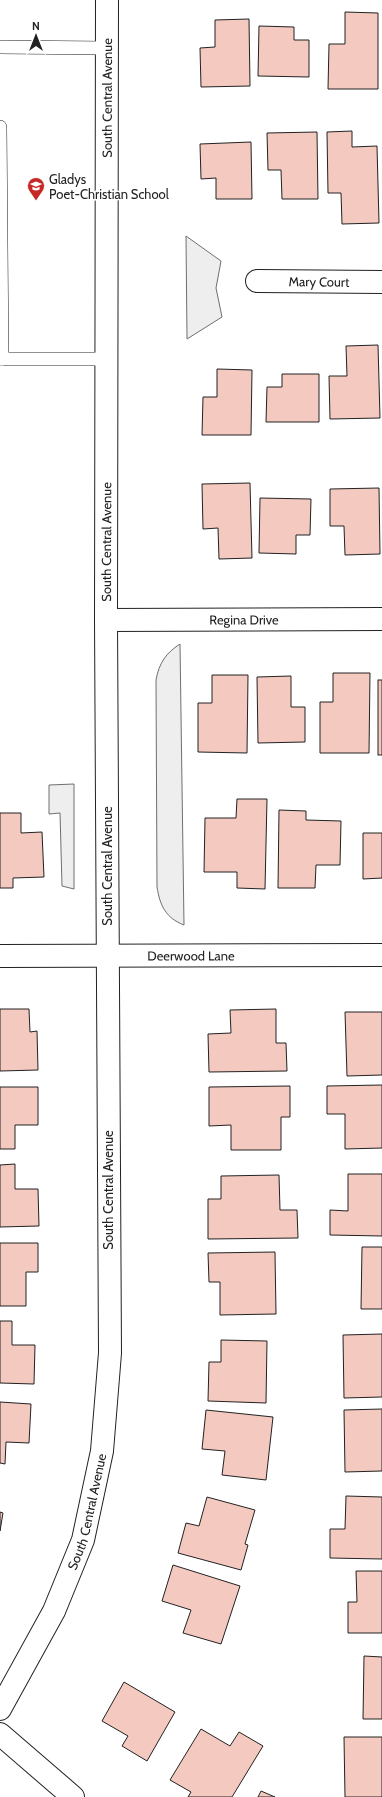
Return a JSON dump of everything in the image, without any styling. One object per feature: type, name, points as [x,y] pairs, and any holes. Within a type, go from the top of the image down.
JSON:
[{"type":"street","name":"South Central Avenue","points":[[0,1709],[54,1611],[83,1540],[102,1451],[110,1353],[106,620],[107,0]]},
{"type":"street","name":"Mary Court","points":[[257,281],[382,282]]},
{"type":"street","name":"Regina Drive","points":[[106,620],[382,619]]},
{"type":"street","name":"Deerwood Lane","points":[[0,956],[382,955]]},
{"type":"street","points":[[0,1734],[73,1797]]},
{"type":"lane","points":[[0,47],[107,48]]},
{"type":"lane","points":[[0,127],[1,358],[107,360]]},
{"type":"shaded area","points":[[186,236],[221,261],[216,288],[222,317],[187,339]]},
{"type":"shaded area","points":[[180,644],[184,925],[168,915],[162,906],[157,887],[156,680],[159,668],[164,659]]},
{"type":"shaded area","points":[[74,784],[74,889],[62,886],[60,813],[49,814],[49,785]]},
{"type":"building","points":[[345,12],[378,13],[378,89],[328,89],[329,44],[345,44]]},
{"type":"building","points":[[249,19],[250,86],[201,87],[200,48],[215,47],[215,20]]},
{"type":"building","points":[[259,26],[294,27],[294,40],[309,40],[309,77],[258,76]]},
{"type":"building","points":[[352,131],[352,147],[377,146],[379,223],[342,224],[341,193],[328,193],[327,132]]},
{"type":"building","points":[[317,132],[318,199],[282,199],[281,170],[268,170],[267,133]]},
{"type":"building","points":[[251,142],[252,199],[216,199],[216,178],[201,179],[200,144]]},
{"type":"building","points":[[378,345],[380,418],[330,419],[329,376],[347,376],[346,346]]},
{"type":"building","points":[[217,369],[252,370],[251,435],[202,435],[203,397],[217,397]]},
{"type":"building","points":[[282,374],[319,374],[319,422],[266,422],[267,387],[282,387]]},
{"type":"building","points":[[250,483],[252,558],[219,559],[218,528],[203,529],[202,484]]},
{"type":"building","points":[[379,488],[380,554],[345,555],[344,526],[330,526],[330,489]]},
{"type":"building","points":[[260,498],[311,499],[310,535],[296,535],[296,554],[259,553]]},
{"type":"building","points":[[333,673],[370,673],[369,753],[320,753],[320,702],[333,702]]},
{"type":"building","points":[[212,675],[248,675],[247,753],[198,752],[198,703],[212,703]]},
{"type":"building","points":[[291,676],[291,707],[305,707],[305,742],[258,743],[257,677]]},
{"type":"building","points":[[378,680],[382,680],[382,755],[378,755]]},
{"type":"building","points":[[237,799],[267,799],[265,889],[237,888],[237,872],[204,872],[205,818],[236,818]]},
{"type":"building","points":[[279,810],[306,811],[306,820],[341,821],[340,865],[316,865],[315,888],[278,888]]},
{"type":"building","points":[[0,813],[21,813],[21,833],[42,832],[44,877],[13,878],[13,888],[0,888]]},
{"type":"building","points":[[363,833],[382,833],[382,878],[363,879]]},
{"type":"building","points":[[0,1009],[29,1009],[30,1032],[37,1031],[38,1070],[0,1071]]},
{"type":"building","points":[[276,1009],[276,1043],[286,1043],[287,1071],[209,1072],[208,1034],[231,1033],[230,1010]]},
{"type":"building","points":[[345,1012],[382,1012],[382,1075],[347,1076]]},
{"type":"building","points":[[382,1085],[382,1148],[345,1149],[345,1114],[327,1114],[327,1086]]},
{"type":"building","points":[[290,1086],[290,1117],[281,1117],[281,1150],[231,1150],[231,1125],[209,1126],[209,1087]]},
{"type":"building","points":[[0,1087],[38,1087],[38,1125],[15,1125],[15,1149],[0,1149]]},
{"type":"building","points":[[15,1164],[15,1189],[38,1189],[39,1226],[0,1227],[0,1165]]},
{"type":"building","points":[[348,1174],[382,1174],[382,1236],[330,1235],[330,1210],[348,1211]]},
{"type":"building","points":[[279,1175],[280,1210],[297,1210],[298,1238],[208,1239],[208,1199],[221,1199],[221,1176]]},
{"type":"building","points":[[0,1243],[38,1243],[38,1272],[26,1272],[26,1306],[0,1306]]},
{"type":"building","points":[[362,1247],[382,1247],[382,1309],[361,1309]]},
{"type":"building","points":[[275,1252],[276,1314],[220,1315],[220,1282],[209,1282],[208,1253]]},
{"type":"building","points":[[0,1321],[12,1321],[12,1345],[35,1345],[34,1384],[0,1383]]},
{"type":"building","points":[[382,1334],[382,1397],[344,1398],[343,1335]]},
{"type":"building","points":[[221,1340],[267,1341],[266,1403],[208,1401],[209,1362],[221,1362]]},
{"type":"building","points":[[0,1402],[31,1404],[29,1443],[6,1442],[5,1464],[0,1463]]},
{"type":"building","points":[[382,1409],[382,1471],[345,1472],[344,1410]]},
{"type":"building","points":[[206,1410],[273,1417],[266,1480],[222,1475],[225,1451],[202,1449]]},
{"type":"building","points":[[346,1496],[382,1497],[382,1559],[330,1558],[330,1529],[345,1529]]},
{"type":"building","points":[[207,1497],[255,1510],[245,1544],[248,1545],[241,1570],[178,1553],[186,1523],[199,1526]]},
{"type":"building","points":[[0,1512],[3,1513],[0,1531]]},
{"type":"building","points":[[173,1565],[240,1586],[221,1644],[183,1633],[191,1610],[162,1601]]},
{"type":"building","points":[[356,1571],[382,1571],[382,1633],[348,1633],[348,1602],[357,1602]]},
{"type":"building","points":[[364,1656],[382,1657],[382,1719],[363,1719]]},
{"type":"building","points":[[124,1682],[175,1712],[147,1761],[122,1746],[128,1736],[102,1721]]},
{"type":"building","points":[[201,1729],[230,1746],[239,1732],[263,1746],[232,1797],[188,1797],[191,1792],[170,1780]]},
{"type":"building","points":[[344,1737],[382,1737],[382,1797],[345,1797]]},
{"type":"building","points":[[261,1791],[275,1797],[258,1797]]},
{"type":"place","name":"Gladys Poet-Christian School","points":[[36,201]]}]
